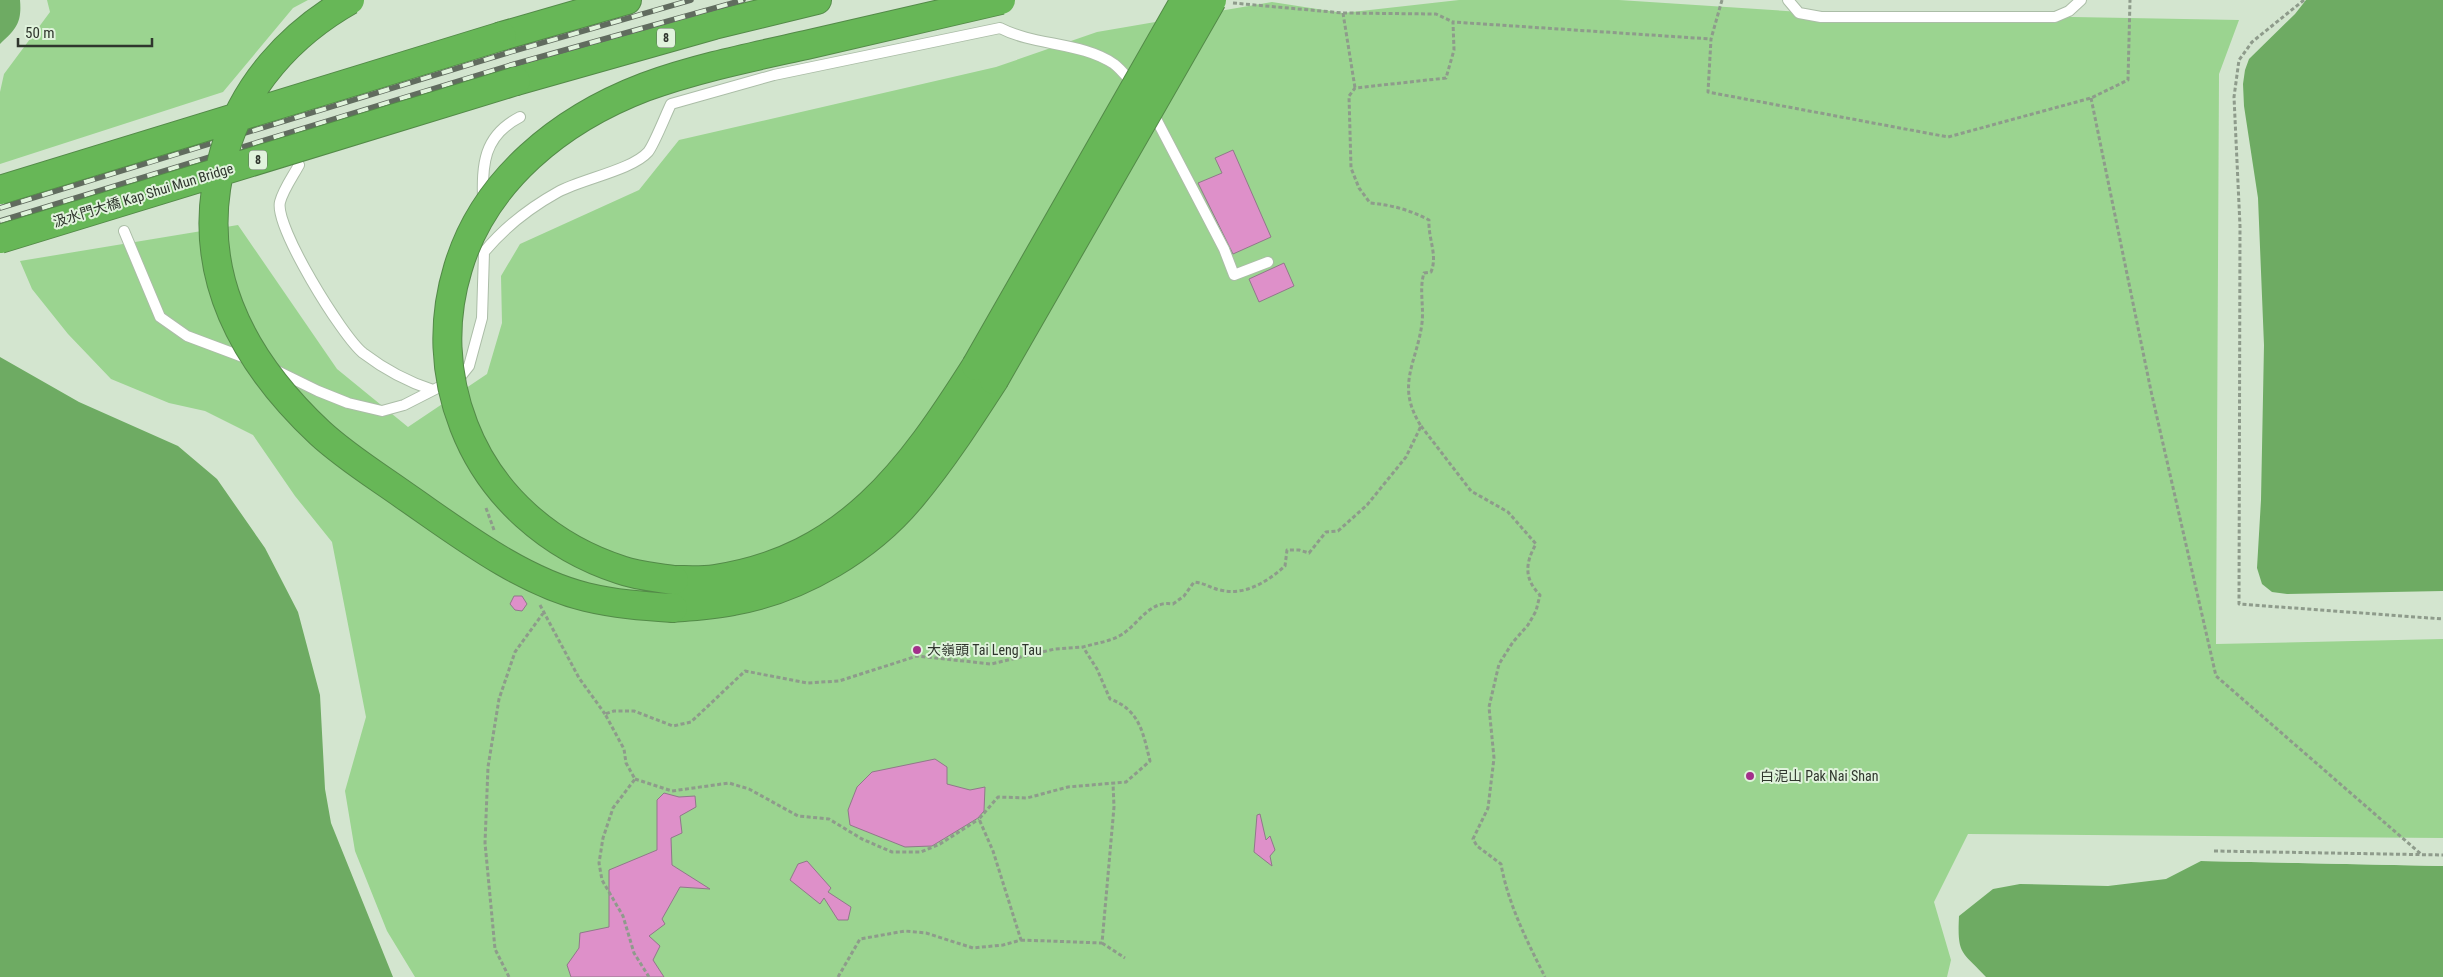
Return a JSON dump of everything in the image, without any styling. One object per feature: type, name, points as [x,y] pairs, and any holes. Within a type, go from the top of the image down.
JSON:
[{"type":"highway","points":[[350,0],[301,33],[276,58],[253,88],[233,126],[217,182],[214,217],[217,263],[222,290],[234,321],[260,367],[285,398],[322,434],[356,462],[474,544],[546,584],[584,597],[622,605],[673,608],[734,601],[789,585],[835,562],[876,532],[913,496],[954,443],[985,373],[1185,0]]},
{"type":"highway","points":[[0,190],[502,36],[627,0]]},
{"type":"highway","name":"汲水門大橋 Kap Shui Mun Bridge","points":[[0,239],[516,81],[714,24],[817,0]]},
{"type":"highway","points":[[999,11],[705,68],[621,97],[573,123],[538,148],[498,190],[480,216],[462,253],[448,310],[446,346],[451,384],[458,411],[469,439],[484,468],[505,496],[542,531],[589,558],[623,571],[674,580],[713,580],[752,572],[789,560],[830,537],[864,509],[908,466],[934,431],[985,373],[1212,0]]},
{"type":"lane","points":[[1788,0],[1799,13],[1820,17],[2055,17],[2069,11],[2081,0]]},
{"type":"lane","points":[[484,252],[513,223],[558,192],[636,163],[650,151],[671,104],[999,11],[1016,36],[1085,51],[1114,64],[1144,96],[1224,249],[1234,275],[1268,262]]},
{"type":"lane","points":[[124,231],[160,317],[187,336],[281,371],[318,391],[348,402],[382,411],[404,405],[462,376],[469,366],[482,318],[484,252],[482,176],[485,153],[497,136],[512,121],[520,117]]},
{"type":"lane","points":[[299,164],[280,203],[283,227],[335,320],[362,352],[401,378],[433,390]]},
{"type":"path","points":[[1228,0],[1234,3],[1343,13],[1436,14],[1453,22],[1712,39]]},
{"type":"path","points":[[1722,0],[1712,39],[1708,92],[1948,137],[2091,98],[2128,80],[2130,0]]},
{"type":"path","points":[[2304,0],[2252,42],[2239,60],[2234,97],[2240,226],[2239,604],[2443,619]]},
{"type":"path","points":[[1343,13],[1355,88],[1349,96],[1351,168],[1359,188],[1370,203],[1393,205],[1429,220],[1428,234],[1435,262],[1431,272],[1424,273],[1422,283],[1422,325],[1408,384],[1412,411],[1421,426],[1471,491],[1508,512],[1536,544],[1527,559],[1531,586],[1540,595],[1536,611],[1528,625],[1513,642],[1499,664],[1489,707],[1494,758],[1488,808],[1473,839],[1477,846],[1501,864],[1504,879],[1520,926],[1545,977]]},
{"type":"path","points":[[1355,88],[1446,78],[1454,50],[1453,22]]},
{"type":"path","points":[[2091,98],[2151,391],[2216,676],[2422,855]]},
{"type":"path","points":[[605,714],[614,711],[634,711],[673,726],[691,722],[745,671],[807,683],[840,681],[917,656],[991,664],[1055,649],[1100,644],[1121,634],[1149,610],[1163,602],[1173,604],[1184,596],[1194,582],[1206,583],[1220,590],[1254,589],[1285,566],[1287,550],[1299,550],[1309,553],[1326,532],[1338,531],[1367,505],[1406,457],[1421,426]]},
{"type":"path","points":[[509,977],[495,949],[494,939],[485,843],[488,767],[499,699],[515,652],[544,612],[579,678],[605,714],[624,749],[626,763],[634,779],[672,791],[729,783],[749,789],[798,816],[829,819],[862,839],[892,852],[921,852],[940,844],[979,819],[998,797],[1027,798],[1068,787],[1126,782],[1150,761],[1139,721],[1122,703],[1110,699],[1097,669],[1083,647]]},
{"type":"path","points":[[634,779],[613,808],[603,838],[599,863],[602,880],[623,916],[634,953],[649,977]]},
{"type":"path","points":[[1102,943],[1114,807],[1113,783]]},
{"type":"path","points":[[979,819],[993,852],[1021,940]]},
{"type":"path","points":[[2214,850],[2443,856]]},
{"type":"path","points":[[838,977],[860,939],[905,931],[926,933],[973,948],[1003,945],[1021,940],[1102,943],[1125,958]]},
{"type":"shaded area","points":[[0,0],[20,0],[20,14],[17,25],[0,44]]},
{"type":"shaded area","points":[[47,0],[308,0],[293,8],[223,92],[0,164],[0,92],[4,74],[50,12]]},
{"type":"shaded area","points":[[1459,0],[1619,0],[1801,12],[2239,20],[2219,74],[2216,644],[2443,639],[2443,838],[1968,834],[1934,902],[1951,960],[1947,977],[415,977],[387,931],[355,851],[345,791],[366,717],[332,542],[295,496],[253,435],[205,411],[169,403],[111,379],[68,334],[32,289],[20,261],[238,225],[337,369],[408,427],[487,374],[502,323],[501,276],[520,244],[639,190],[679,140],[996,67],[1097,32],[1272,2],[1343,13]]},
{"type":"shaded area","points":[[2306,0],[2443,0],[2443,591],[2287,594],[2272,592],[2262,584],[2257,568],[2261,500],[2264,345],[2258,198],[2244,106],[2243,84],[2249,59],[2295,14]]},
{"type":"shaded area","points":[[0,357],[79,402],[178,446],[217,479],[265,548],[298,612],[320,695],[325,789],[331,823],[393,977],[0,977]]},
{"type":"shaded area","points":[[2201,861],[2443,866],[2443,977],[1986,977],[1966,957],[1960,946],[1959,916],[1993,889],[2020,884],[2108,886],[2166,879]]},
{"type":"pier","points":[[2201,858],[2443,863],[2443,866],[2201,861]]},
{"type":"building","points":[[1233,150],[1271,237],[1233,254],[1198,183],[1222,173],[1215,158]]},
{"type":"building","points":[[1284,263],[1294,286],[1259,302],[1249,279]]},
{"type":"building","points":[[514,596],[522,596],[527,604],[522,611],[515,610],[510,604]]},
{"type":"building","points":[[935,759],[947,767],[947,784],[970,790],[985,787],[984,811],[978,818],[932,846],[905,847],[850,825],[848,810],[857,787],[872,772]]},
{"type":"building","points":[[664,793],[679,797],[695,796],[696,807],[680,816],[682,833],[671,838],[672,865],[710,889],[680,887],[662,919],[665,924],[649,936],[660,946],[653,960],[664,977],[571,977],[567,965],[579,948],[580,933],[609,927],[609,870],[657,850],[657,800]]},
{"type":"building","points":[[1260,814],[1266,840],[1270,836],[1275,850],[1270,856],[1272,866],[1254,852],[1257,815]]},
{"type":"building","points":[[807,861],[831,888],[828,892],[851,907],[848,920],[838,920],[824,898],[820,904],[790,880],[798,864]]},
{"type":"railway","points":[[0,208],[507,53],[691,0]]},
{"type":"railway","points":[[0,221],[511,65],[743,0]]},
{"type":"place","name":"大嶺頭 Tai Leng Tau","points":[[917,650]]},
{"type":"place","name":"白泥山 Pak Nai Shan","points":[[1750,776]]}]
